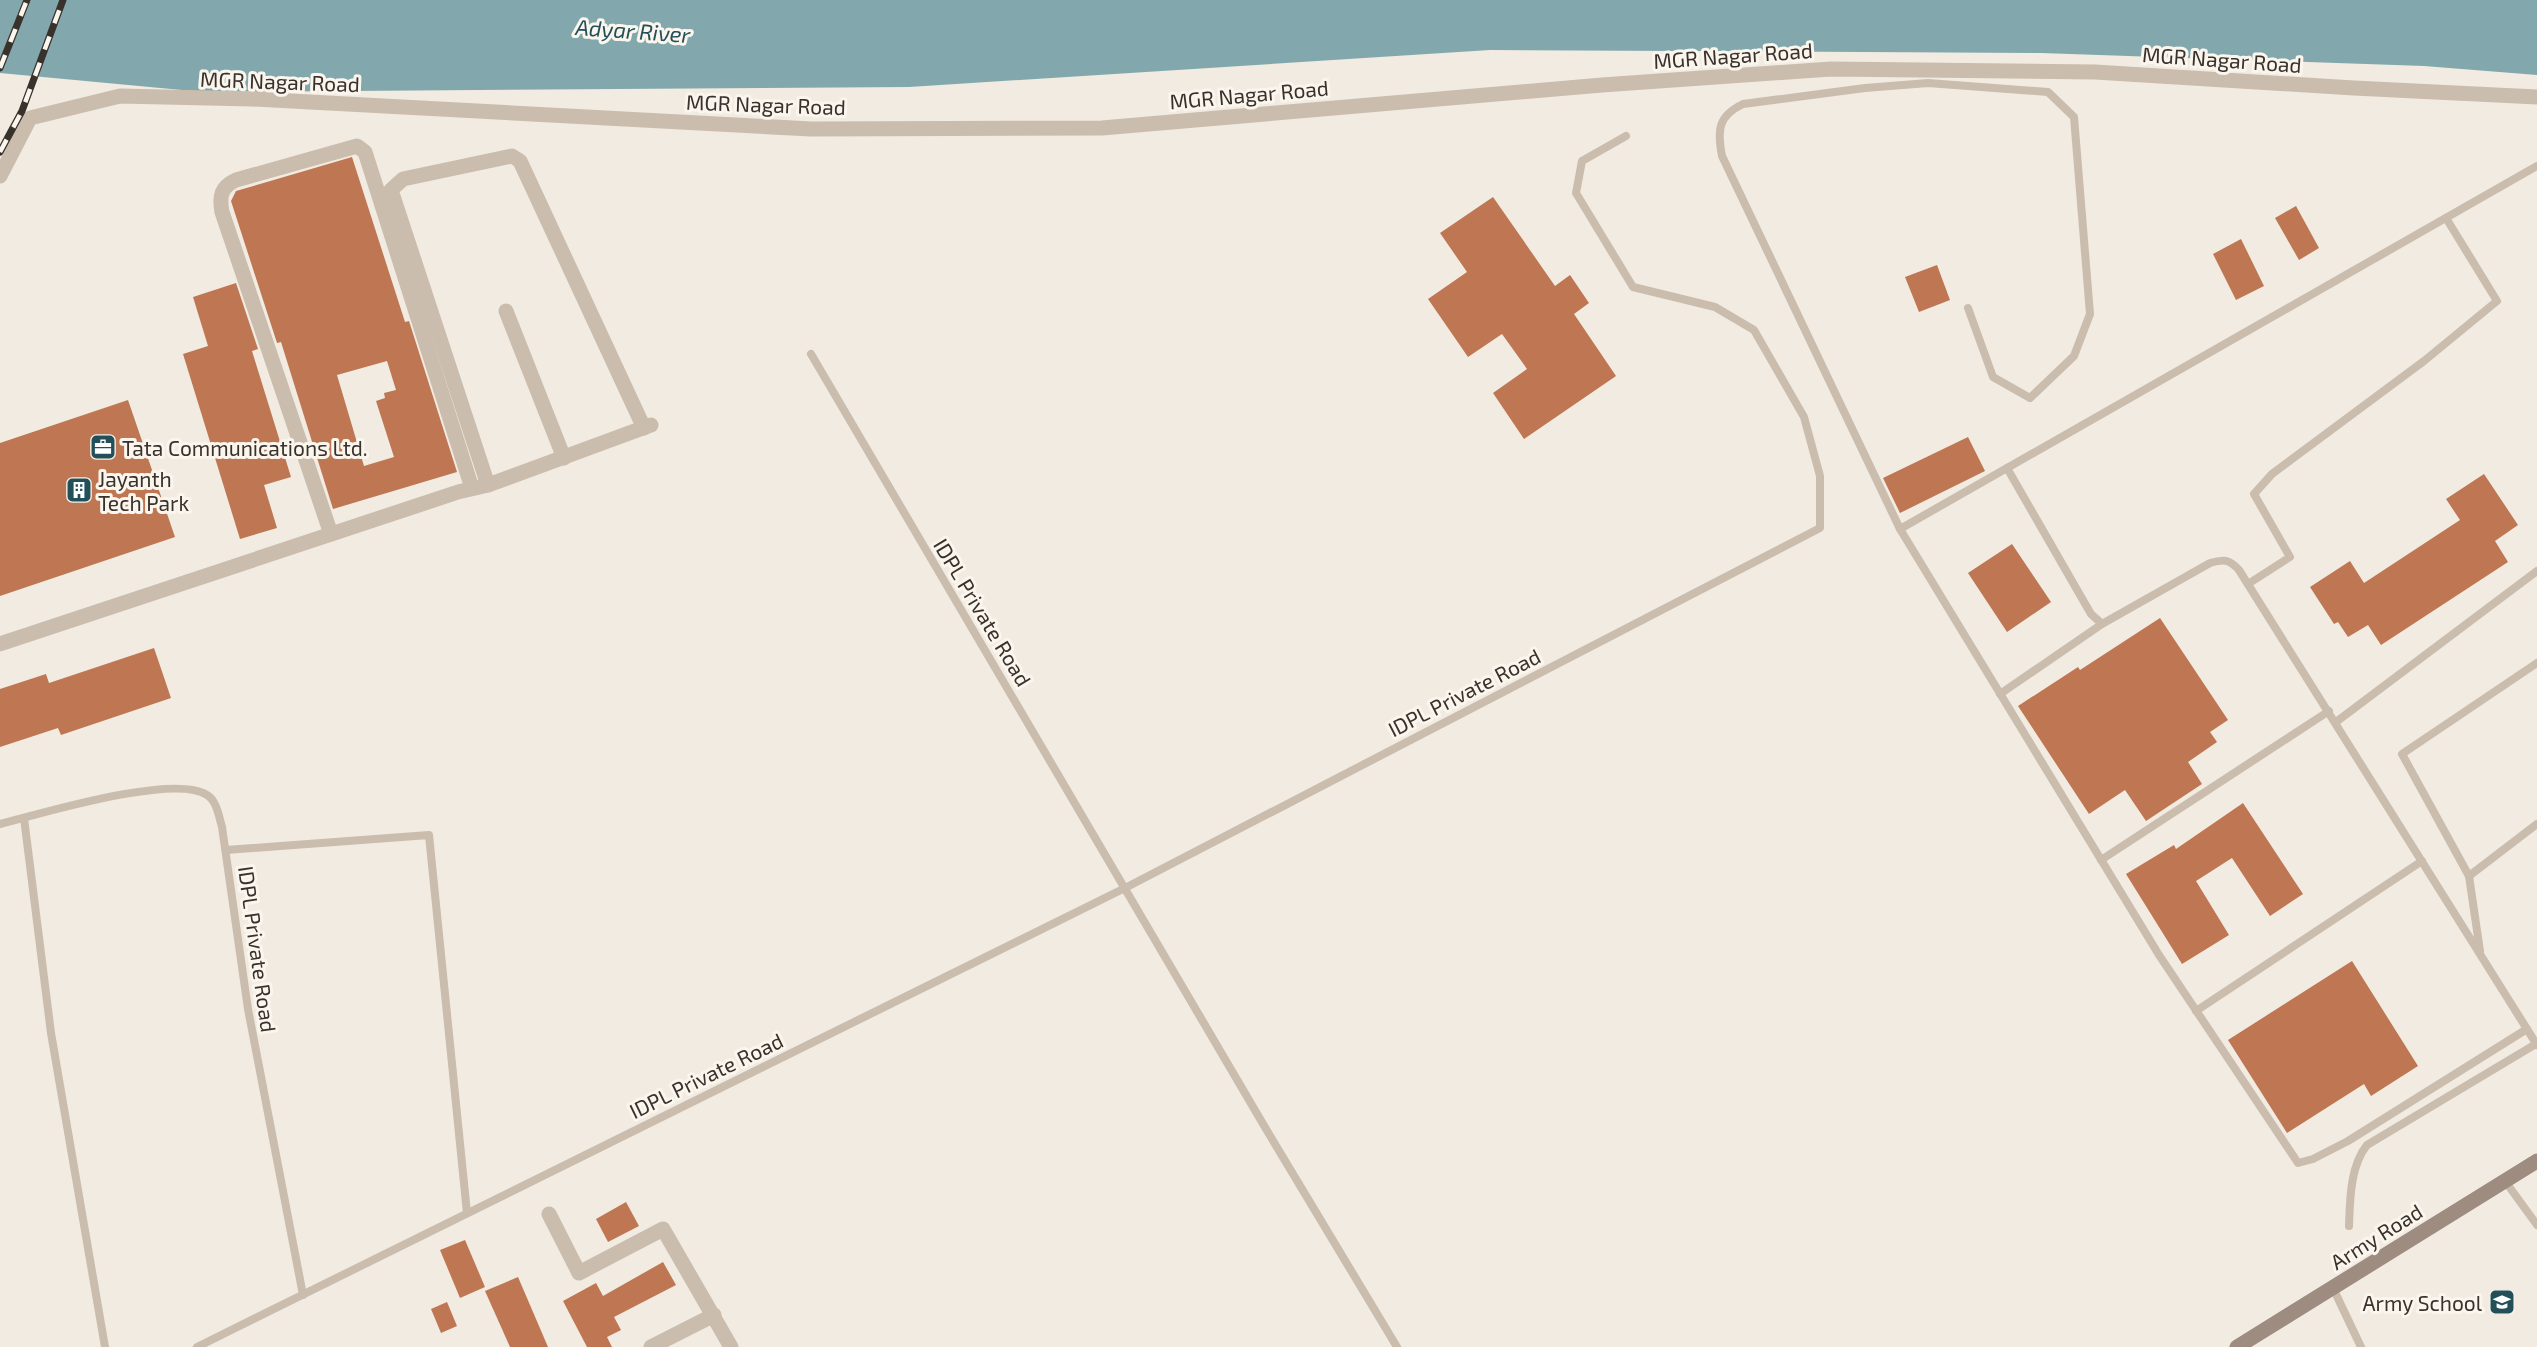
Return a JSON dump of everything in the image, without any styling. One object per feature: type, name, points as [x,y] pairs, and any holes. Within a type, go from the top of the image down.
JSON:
[{"type":"street","name":"MGR Nagar Road","points":[[0,176],[30,118],[120,96],[252,99],[810,129],[1102,128],[1602,85],[1831,69],[2095,72],[2537,97]]},
{"type":"street","points":[[331,534],[222,212],[219,198],[225,185],[236,180],[357,147],[365,152],[472,488]]},
{"type":"street","points":[[0,644],[472,488],[488,485],[648,426],[520,161],[512,156],[403,179],[391,190],[488,485]]},
{"type":"street","points":[[506,311],[564,458]]},
{"type":"street","name":"Army Road","points":[[2237,1347],[2537,1161]]},
{"type":"street","points":[[549,1214],[579,1273],[663,1229],[731,1347]]},
{"type":"street","points":[[651,1347],[714,1315]]},
{"type":"lane","points":[[1968,308],[1993,377],[2031,398],[2074,356],[2090,314],[2074,117],[2048,92],[1928,83],[1865,88],[1743,104],[1728,111],[1720,125],[1722,156],[1900,529],[2196,1011],[2298,1163],[2313,1159],[2348,1141],[2527,1029]]},
{"type":"lane","name":"IDPL Private Road","points":[[197,1347],[1125,888],[1820,528],[1820,476],[1804,417],[1754,330],[1715,307],[1633,287],[1576,193],[1582,161],[1626,136]]},
{"type":"lane","points":[[1900,529],[2537,166]]},
{"type":"lane","points":[[2248,585],[2290,557],[2254,494],[2272,474],[2424,361],[2497,301],[2446,218]]},
{"type":"lane","name":"IDPL Private Road","points":[[811,354],[1125,888]]},
{"type":"lane","points":[[2007,468],[2091,614],[2102,624]]},
{"type":"lane","points":[[2000,694],[2102,624],[2169,584],[2223,559],[2232,562],[2248,585],[2537,1044],[2367,1146],[2359,1155],[2354,1175],[2349,1226]]},
{"type":"lane","points":[[2336,722],[2537,571]]},
{"type":"lane","points":[[2480,954],[2469,876],[2402,753],[2537,663]]},
{"type":"lane","points":[[2102,860],[2329,711]]},
{"type":"lane","name":"IDPL Private Road","points":[[0,824],[107,795],[190,789],[208,795],[216,807],[226,850],[248,1009],[303,1295]]},
{"type":"lane","points":[[24,818],[51,1033],[105,1347]]},
{"type":"lane","points":[[2469,876],[2537,824]]},
{"type":"lane","points":[[226,850],[429,835],[467,1213]]},
{"type":"lane","points":[[2196,1011],[2422,861]]},
{"type":"lane","points":[[1125,888],[1397,1347]]},
{"type":"lane","points":[[2505,1181],[2537,1225]]},
{"type":"lane","points":[[2333,1288],[2361,1347]]},
{"type":"water","name":"Adyar River","points":[[0,0],[2537,0],[2537,75],[2424,66],[2041,53],[1490,50],[909,87],[203,92],[0,73]]},
{"type":"building","points":[[352,157],[405,322],[409,321],[457,472],[333,509],[281,342],[277,343],[231,201],[236,191]],"holes":[[[387,361],[396,390],[384,393],[385,398],[376,401],[394,457],[364,466],[337,375]]]},
{"type":"building","points":[[1493,197],[1555,286],[1570,275],[1589,303],[1574,314],[1616,376],[1524,439],[1493,393],[1527,369],[1502,334],[1468,357],[1428,299],[1467,272],[1440,233]]},
{"type":"building","points":[[2296,206],[2319,248],[2299,260],[2275,218]]},
{"type":"building","points":[[2241,239],[2264,286],[2236,300],[2213,254]]},
{"type":"building","points":[[1937,265],[1950,300],[1919,312],[1905,277]]},
{"type":"building","points":[[236,283],[258,349],[252,351],[291,477],[264,485],[277,528],[240,539],[183,354],[208,346],[193,297]]},
{"type":"building","name":"Jayanth Tech Park","points":[[128,400],[175,537],[0,596],[0,443]]},
{"type":"building","points":[[1968,437],[1985,471],[1900,513],[1883,478]]},
{"type":"building","points":[[2484,474],[2518,525],[2495,541],[2508,562],[2381,645],[2368,625],[2348,637],[2338,622],[2334,624],[2310,587],[2350,561],[2364,583],[2460,520],[2446,499]]},
{"type":"building","points":[[2012,544],[2051,602],[2007,632],[1968,573]]},
{"type":"building","points":[[2160,618],[2228,720],[2210,732],[2217,742],[2188,762],[2202,784],[2146,821],[2125,790],[2089,814],[2018,706],[2078,667],[2080,670]]},
{"type":"building","points":[[154,648],[171,698],[61,735],[58,728],[0,747],[0,689],[46,674],[49,683]]},
{"type":"building","points":[[2243,803],[2303,894],[2270,916],[2232,858],[2196,881],[2229,935],[2182,964],[2126,874],[2174,845],[2176,849]]},
{"type":"building","points":[[2352,961],[2418,1066],[2371,1096],[2364,1084],[2287,1133],[2228,1040]]},
{"type":"building","points":[[626,1202],[639,1226],[608,1242],[596,1219]]},
{"type":"building","points":[[465,1240],[485,1287],[460,1298],[440,1250]]},
{"type":"building","points":[[663,1262],[676,1285],[614,1317],[621,1330],[607,1337],[612,1347],[587,1347],[563,1301],[596,1283],[603,1296]]},
{"type":"building","points":[[518,1277],[548,1347],[510,1347],[485,1291]]},
{"type":"building","points":[[447,1302],[457,1326],[441,1333],[431,1309]]},
{"type":"railway","points":[[0,68],[27,0]]},
{"type":"railway","points":[[0,152],[22,111],[63,0]]},
{"type":"place","name":"Tata Communications Ltd.","points":[[103,447]]},
{"type":"place","name":"Jayanth Tech Park","points":[[79,490]]},
{"type":"place","name":"Army School","points":[[2502,1302]]}]
